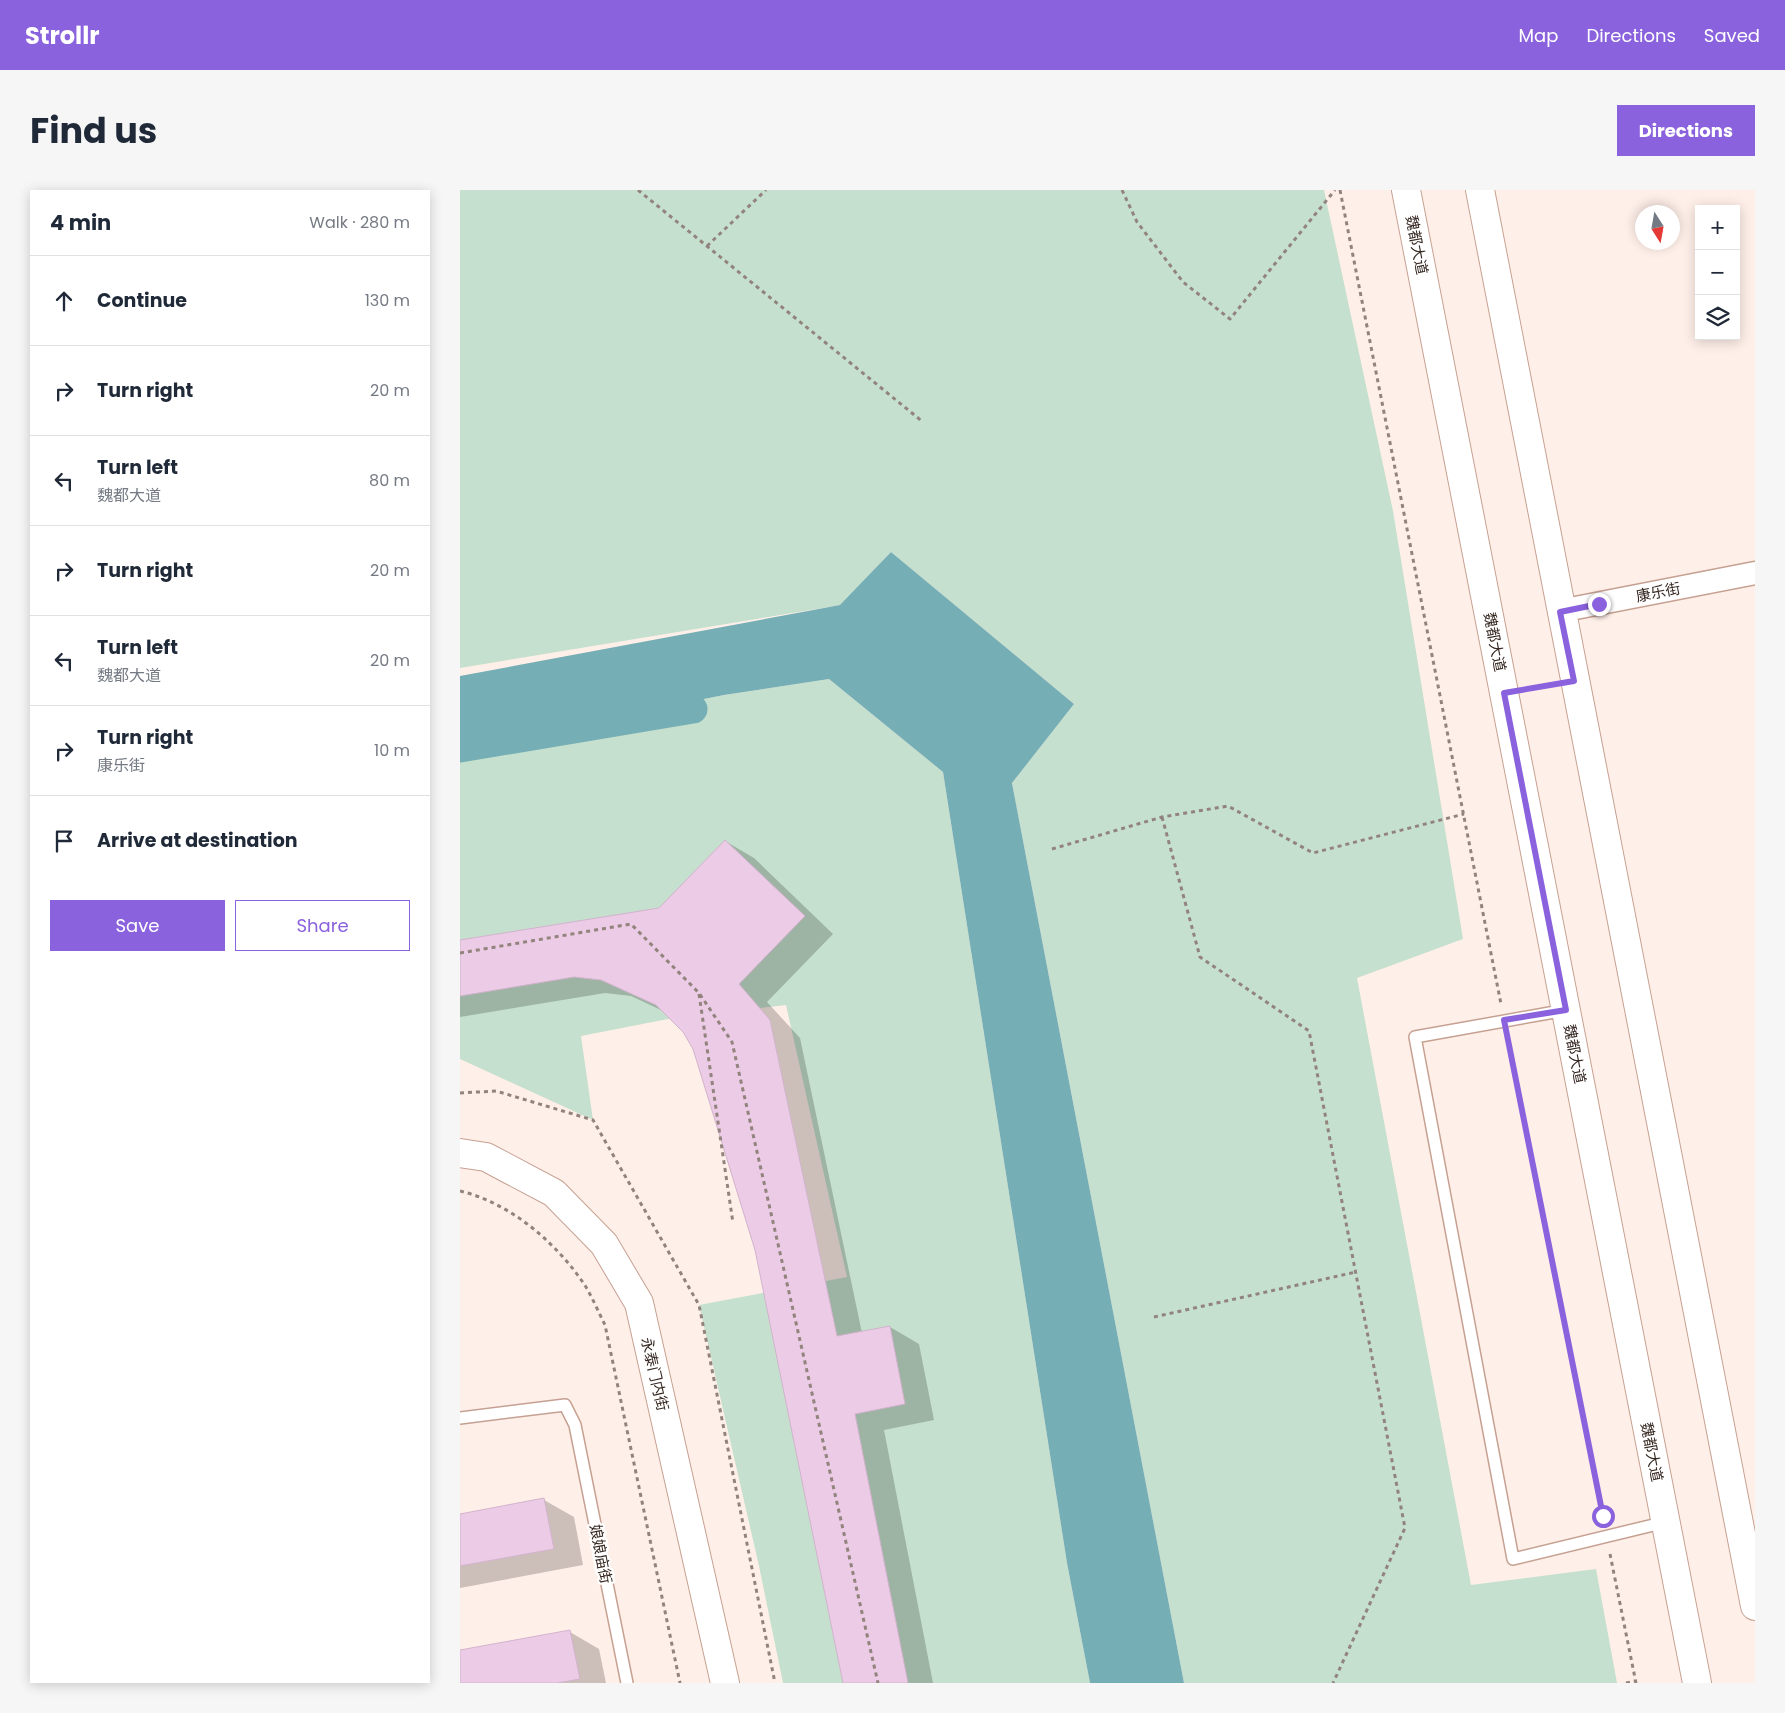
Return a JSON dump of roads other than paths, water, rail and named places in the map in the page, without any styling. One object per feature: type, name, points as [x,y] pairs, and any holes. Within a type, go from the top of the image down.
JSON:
[{"type":"main road","name":"魏都大道","points":[[1406,190],[1697,1683]]},
{"type":"main road","points":[[1480,190],[1560,612],[1755,1606]]},
{"type":"main road","name":"永泰门内街","points":[[460,1153],[486,1157],[554,1193],[604,1244],[639,1303],[725,1683]]},
{"type":"street","name":"康乐街","points":[[1560,612],[1755,573]]},
{"type":"lane","points":[[1566,1010],[1415,1037],[1513,1559],[1666,1522]]},
{"type":"lane","name":"娘娘庙街","points":[[460,1418],[565,1405],[575,1425],[627,1683]]},
{"type":"water","points":[[891,552],[1074,704],[1012,783],[1184,1683],[1090,1683],[1067,1563],[943,772],[829,679],[724,695],[460,748],[460,676],[840,605]]},
{"type":"waterway","points":[[460,748],[693,709]]}]
